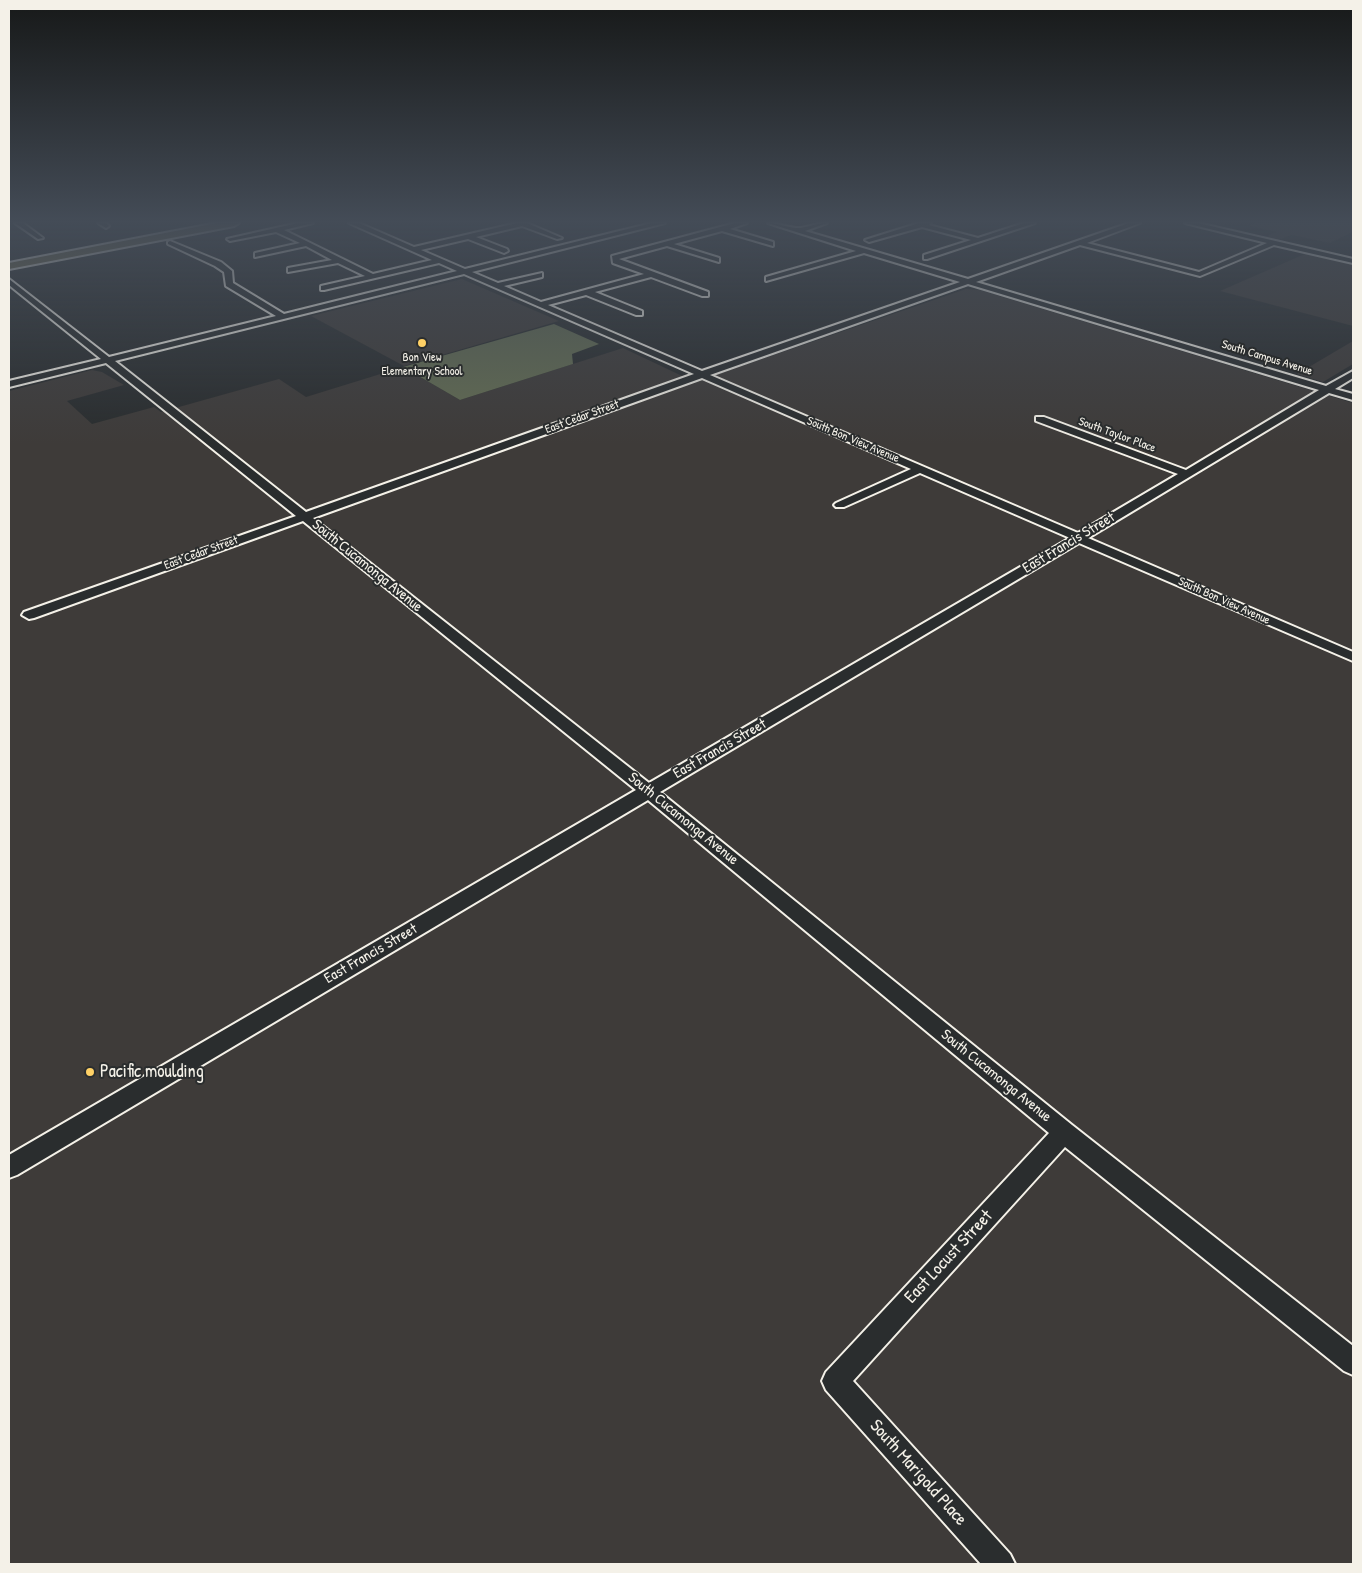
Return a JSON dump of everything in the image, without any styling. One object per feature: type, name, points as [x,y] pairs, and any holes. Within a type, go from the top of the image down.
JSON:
[{"type":"street","name":"South Cucamonga Avenue","points":[[28,296],[648,791],[1064,1132],[1353,1362]]},
{"type":"street","points":[[248,296],[270,312],[281,317]]},
{"type":"street","points":[[9,384],[365,296]]},
{"type":"street","name":"South Bon View Avenue","points":[[520,296],[1353,657]]},
{"type":"street","points":[[540,305],[571,296]]},
{"type":"street","points":[[598,296],[638,313]]},
{"type":"street","name":"East Cedar Street","points":[[29,615],[928,296]]},
{"type":"street","name":"South Campus Avenue","points":[[1017,296],[1353,397]]},
{"type":"street","name":"East Francis Street","points":[[9,1167],[1079,538],[1353,374]]},
{"type":"street","name":"South Taylor Place","points":[[1040,419],[1185,474]]},
{"type":"street","points":[[840,505],[920,469]]},
{"type":"street","name":"East Locust Street","points":[[835,1381],[1064,1132]]},
{"type":"street","name":"South Marigold Place","points":[[835,1381],[1000,1564]]},
{"type":"shaded area","name":"Bon View Elementary School","points":[[391,296],[502,296],[559,321],[404,366],[311,316]]},
{"type":"shaded area","points":[[944,296],[1001,296],[1353,403],[1353,1564],[9,1564],[9,391],[92,370],[102,372],[124,385],[67,401],[92,424],[154,407],[161,412],[279,379],[306,397],[403,367],[460,400],[623,348],[695,382]]},
{"type":"shaded area","points":[[1241,296],[1353,296],[1353,326]]},
{"type":"shaded area","points":[[1353,341],[1353,364],[1323,382],[1297,374]]},
{"type":"green space","points":[[554,324],[599,344],[572,354],[573,364],[460,400],[403,367]]},
{"type":"place","name":"Bon View Elementary School","points":[[422,343]]},
{"type":"place","name":"Pacific moulding","points":[[90,1072]]}]
